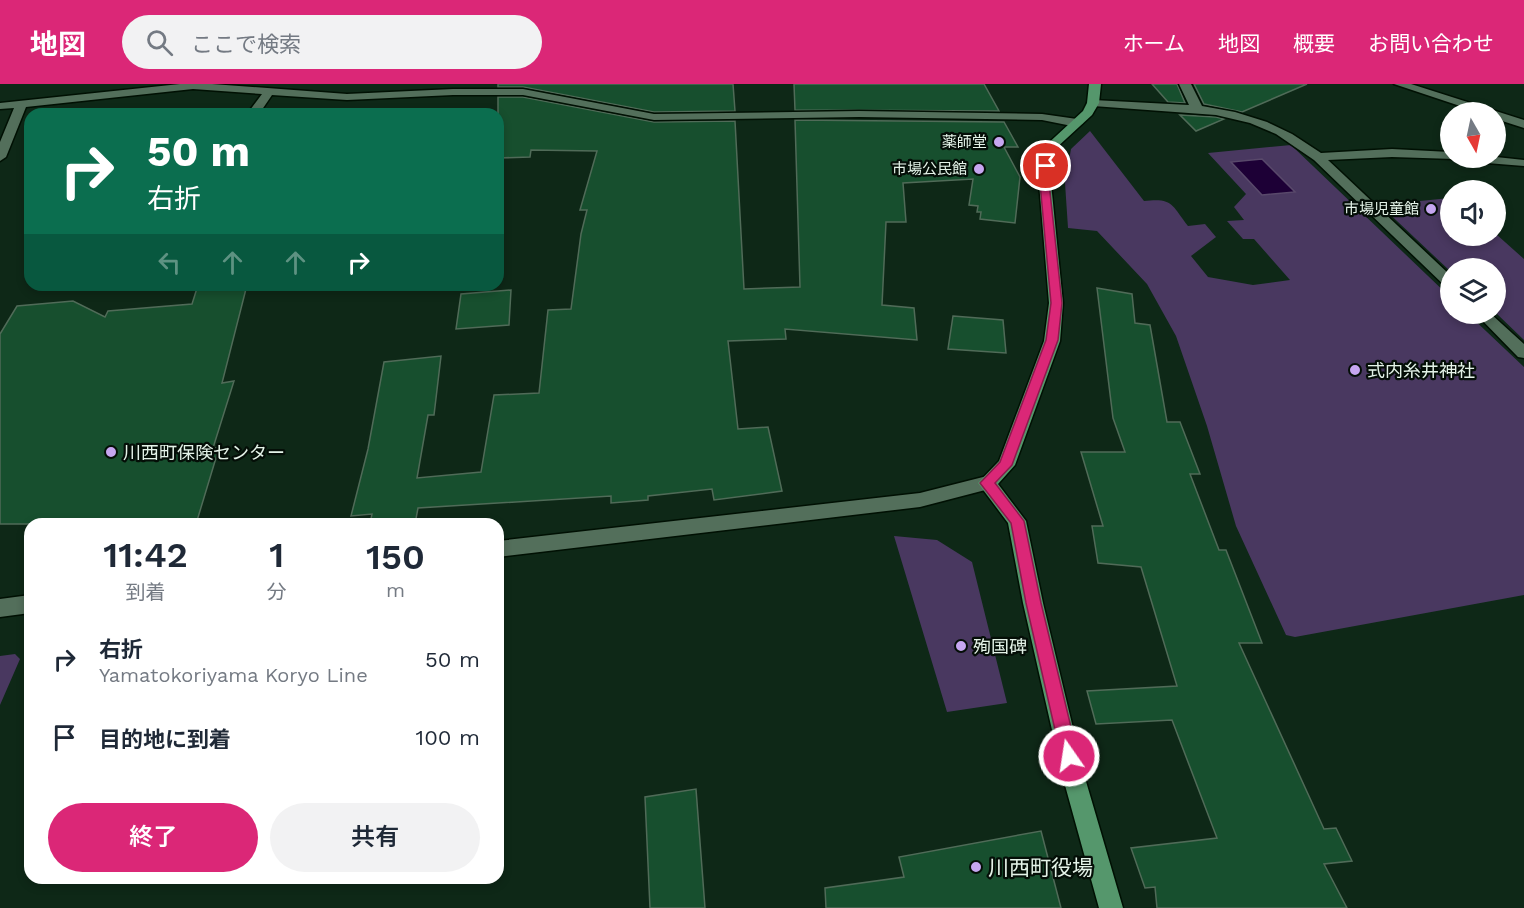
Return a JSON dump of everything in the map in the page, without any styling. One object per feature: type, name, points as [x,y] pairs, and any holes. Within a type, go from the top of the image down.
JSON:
[{"type":"main road","points":[[1095,84],[1093,103],[1088,113],[1048,149],[1045,183],[1056,303],[1052,340],[1006,465],[987,483],[1017,521],[1033,603],[1072,766],[1111,908]]},
{"type":"street","points":[[1185,84],[1198,111]]},
{"type":"street","points":[[1400,84],[1457,102]]},
{"type":"street","points":[[0,106],[194,85],[347,96],[523,92],[654,117],[859,114],[1042,117],[1077,123]]},
{"type":"street","points":[[257,108],[269,92]]},
{"type":"street","points":[[1093,103],[1198,111],[1252,121],[1298,142],[1318,157],[1440,273]]},
{"type":"street","points":[[0,157],[21,105]]},
{"type":"street","points":[[1506,118],[1524,124]]},
{"type":"street","points":[[1318,157],[1392,153],[1440,155]]},
{"type":"street","points":[[1506,161],[1520,163]]},
{"type":"street","points":[[1494,324],[1524,353]]},
{"type":"street","points":[[504,548],[920,500],[987,483]]},
{"type":"street","points":[[0,608],[24,605]]},
{"type":"shaded area","name":"式内糸井神社","points":[[1090,131],[1144,201],[1161,201],[1170,204],[1188,226],[1205,224],[1216,237],[1191,256],[1208,277],[1253,285],[1290,280],[1254,239],[1243,239],[1227,221],[1244,220],[1234,207],[1246,194],[1208,153],[1291,145],[1440,287],[1440,324],[1479,324],[1524,367],[1524,595],[1295,637],[1286,635],[1236,526],[1207,426],[1176,336],[1147,284],[1097,231],[1068,228],[1065,183],[1071,149]]},
{"type":"shaded area","points":[[1262,159],[1295,192],[1262,195],[1231,162]]},
{"type":"shaded area","points":[[1440,199],[1440,246],[1506,246],[1506,243],[1524,259],[1524,340],[1506,323],[1506,258],[1440,258],[1440,262],[1380,205]]},
{"type":"shaded area","points":[[894,536],[937,540],[972,562],[1007,703],[947,712]]},
{"type":"shaded area","points":[[15,654],[20,659],[0,705],[0,656]]},
{"type":"building","points":[[498,84],[733,84],[735,111],[654,112],[523,87],[498,87]]},
{"type":"building","points":[[794,84],[984,84],[999,111],[795,110]]},
{"type":"building","points":[[1152,84],[1177,84],[1185,103],[1168,102]]},
{"type":"building","points":[[1194,84],[1307,84],[1242,112],[1204,104]]},
{"type":"building","points":[[498,97],[523,97],[654,122],[735,121],[744,289],[800,287],[795,120],[1004,122],[1018,147],[1004,147],[1020,177],[1015,223],[980,219],[981,212],[977,212],[978,206],[969,205],[973,179],[903,183],[906,222],[886,222],[882,305],[914,308],[917,340],[785,329],[786,339],[728,341],[738,429],[768,427],[782,491],[714,500],[712,489],[648,496],[648,500],[611,503],[611,496],[418,508],[416,518],[371,518],[372,514],[351,516],[368,449],[384,362],[441,356],[434,415],[428,415],[417,478],[481,472],[494,395],[539,393],[548,310],[571,309],[581,234],[587,210],[580,210],[597,151],[531,150],[530,157],[504,158],[504,108],[498,108]]},
{"type":"building","points":[[1180,115],[1216,117],[1224,119],[1196,131]]},
{"type":"building","points":[[1097,288],[1132,294],[1135,323],[1150,325],[1167,422],[1180,422],[1200,474],[1190,474],[1219,550],[1226,550],[1262,643],[1239,643],[1324,829],[1336,828],[1352,861],[1324,864],[1347,908],[1157,908],[1155,887],[1145,888],[1131,848],[1217,838],[1172,720],[1096,724],[1087,691],[1177,686],[1141,567],[1098,563],[1092,526],[1103,526],[1081,452],[1125,452],[1113,418]]},
{"type":"building","points":[[511,290],[509,325],[456,329],[461,294]]},
{"type":"building","points":[[196,291],[245,291],[222,383],[234,381],[213,448],[219,448],[198,518],[24,518],[24,524],[0,524],[0,334],[17,306],[73,301],[105,317],[108,311],[192,304]]},
{"type":"building","points":[[953,316],[1003,320],[1006,353],[948,349]]},
{"type":"building","points":[[696,789],[705,908],[650,908],[645,797]]},
{"type":"building","name":"川西町役場","points":[[1041,831],[1061,908],[826,908],[825,888],[904,877],[899,857]]},
{"type":"place","name":"薬師堂","points":[[999,142]]},
{"type":"place","name":"市場公民館","points":[[979,169]]},
{"type":"place","name":"市場児童館","points":[[1431,209]]},
{"type":"place","name":"式内糸井神社","points":[[1355,370]]},
{"type":"place","name":"川西町保険センター","points":[[111,452]]},
{"type":"place","name":"殉国碑","points":[[961,646]]},
{"type":"place","name":"川西町役場","points":[[976,867]]},
{"type":"route","points":[[1046,166],[1045,183],[1056,303],[1052,340],[1006,465],[987,483],[1017,521],[1033,603],[1069,756]]}]
